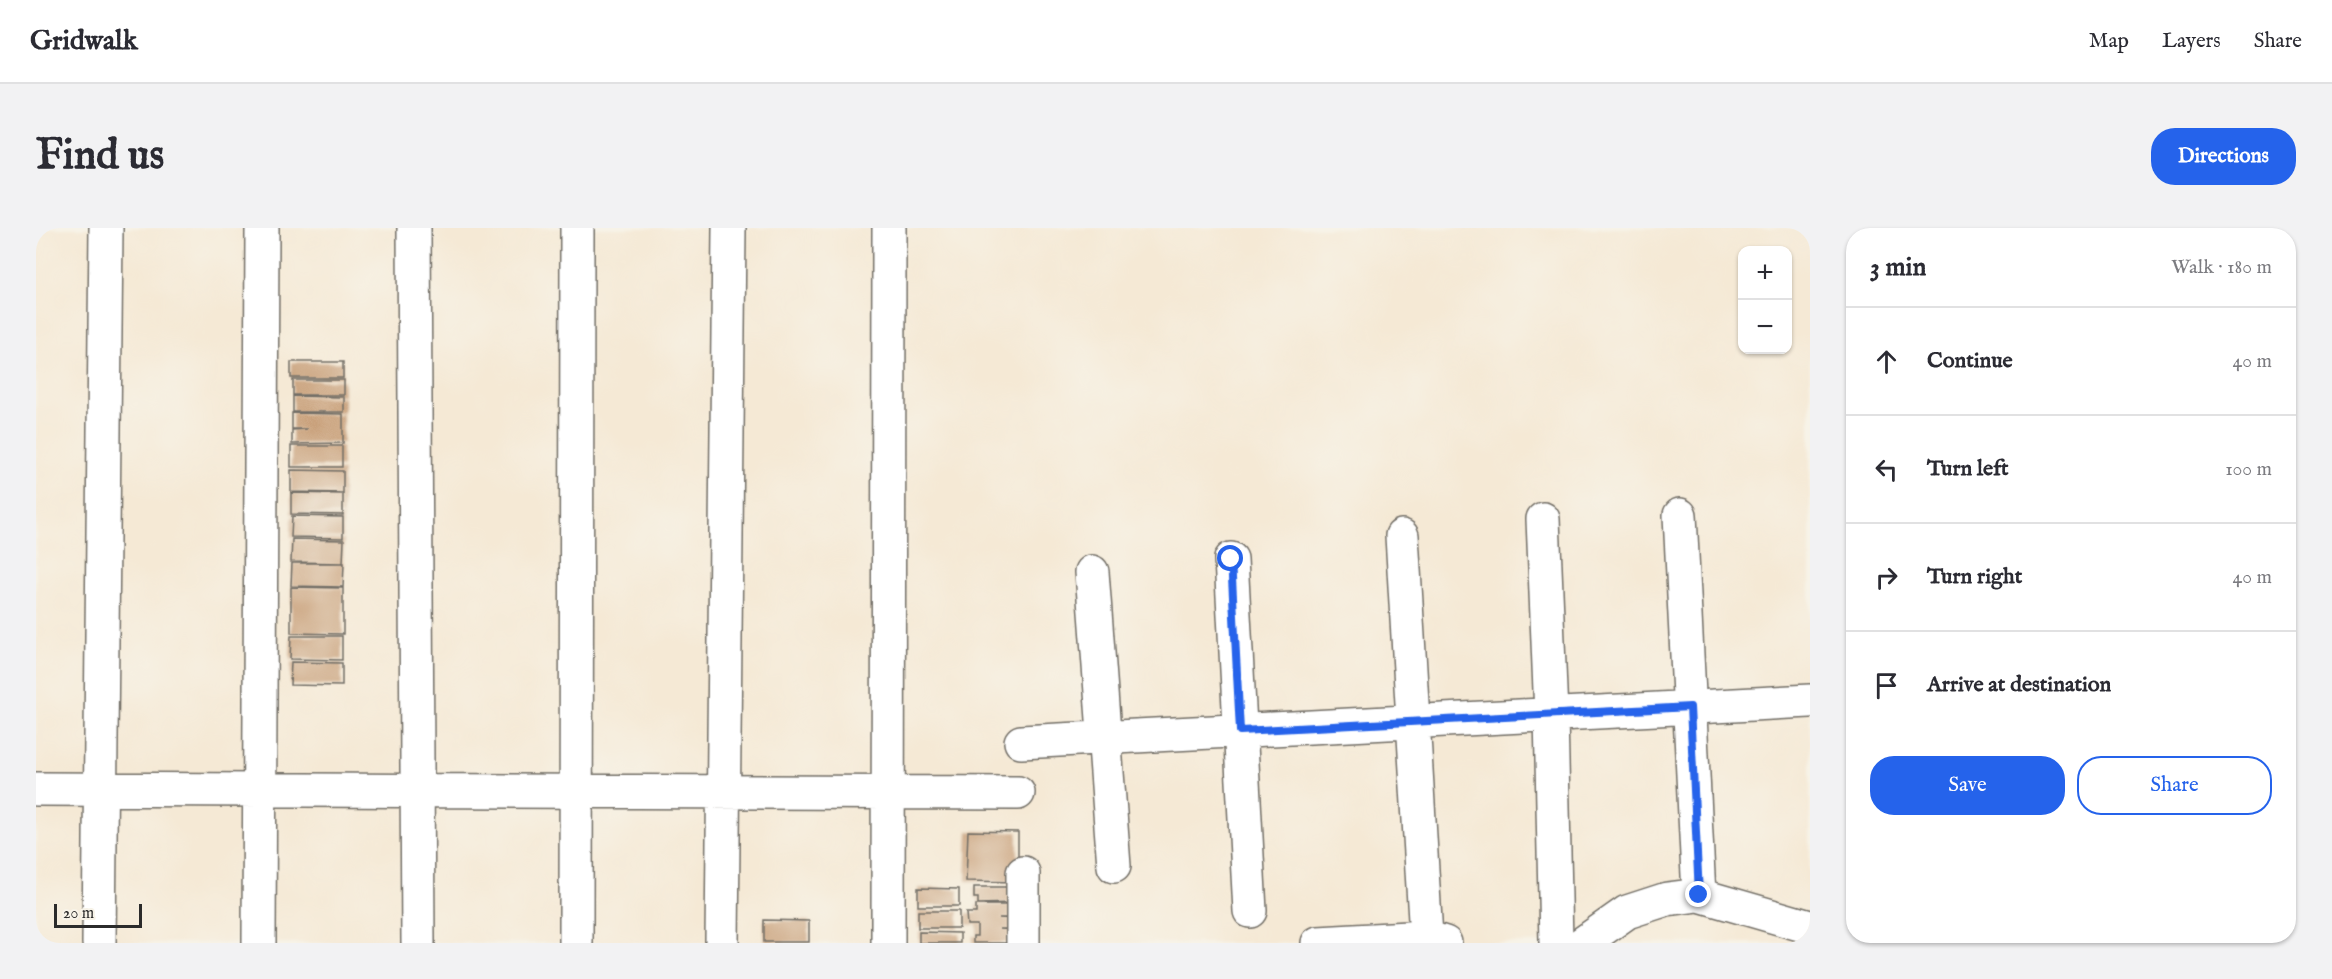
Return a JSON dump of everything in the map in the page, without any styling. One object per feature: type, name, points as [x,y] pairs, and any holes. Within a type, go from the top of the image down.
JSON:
[{"type":"street","points":[[99,943],[106,228]]},
{"type":"street","points":[[259,943],[262,228]]},
{"type":"street","points":[[414,228],[418,943]]},
{"type":"street","points":[[576,943],[577,228]]},
{"type":"street","points":[[722,943],[729,228]]},
{"type":"street","points":[[888,943],[889,228]]},
{"type":"street","points":[[1680,515],[1699,895]]},
{"type":"street","points":[[1543,519],[1551,715],[1556,943]]},
{"type":"street","points":[[1318,943],[1436,940],[1413,722],[1402,536]]},
{"type":"street","points":[[1231,559],[1250,910]]},
{"type":"street","points":[[1092,572],[1114,866]]},
{"type":"street","points":[[1021,742],[1810,701]]},
{"type":"street","points":[[36,789],[1018,793]]},
{"type":"street","points":[[1023,873],[1023,943]]},
{"type":"street","points":[[1583,943],[1627,912],[1667,899],[1699,895],[1810,927]]},
{"type":"building","points":[[291,362],[343,362],[343,378],[291,378]]},
{"type":"building","points":[[293,380],[344,380],[344,395],[293,395]]},
{"type":"building","points":[[293,396],[344,397],[344,412],[293,412]]},
{"type":"building","points":[[292,413],[343,414],[343,443],[292,444],[292,430],[307,429],[292,429]]},
{"type":"building","points":[[291,446],[342,446],[342,467],[291,467]]},
{"type":"building","points":[[291,470],[343,471],[343,493],[291,492]]},
{"type":"building","points":[[291,493],[343,494],[343,515],[291,514]]},
{"type":"building","points":[[292,516],[343,517],[343,538],[291,537]]},
{"type":"building","points":[[292,539],[344,540],[343,563],[291,562]]},
{"type":"building","points":[[292,563],[344,563],[343,587],[291,586]]},
{"type":"building","points":[[291,587],[343,588],[343,634],[291,633]]},
{"type":"building","points":[[291,636],[342,636],[342,660],[290,659]]},
{"type":"building","points":[[291,662],[342,663],[342,686],[290,685]]},
{"type":"building","points":[[968,831],[1018,832],[1018,882],[966,881]]},
{"type":"building","points":[[974,887],[1013,887],[1014,903],[978,904],[978,898],[974,898]]},
{"type":"building","points":[[918,888],[959,889],[959,906],[918,906]]},
{"type":"building","points":[[976,905],[1013,905],[1013,918],[999,918],[1014,919],[1013,929],[1000,929],[1013,930],[1013,943],[973,943],[973,936],[977,936],[977,925],[967,925],[966,913],[976,913]]},
{"type":"building","points":[[918,911],[959,911],[959,928],[918,928]]},
{"type":"building","points":[[764,920],[809,921],[809,942],[764,942]]},
{"type":"building","points":[[919,932],[960,933],[960,943],[919,943]]},
{"type":"route","points":[[1231,559],[1240,731],[1690,707],[1699,895]]}]
